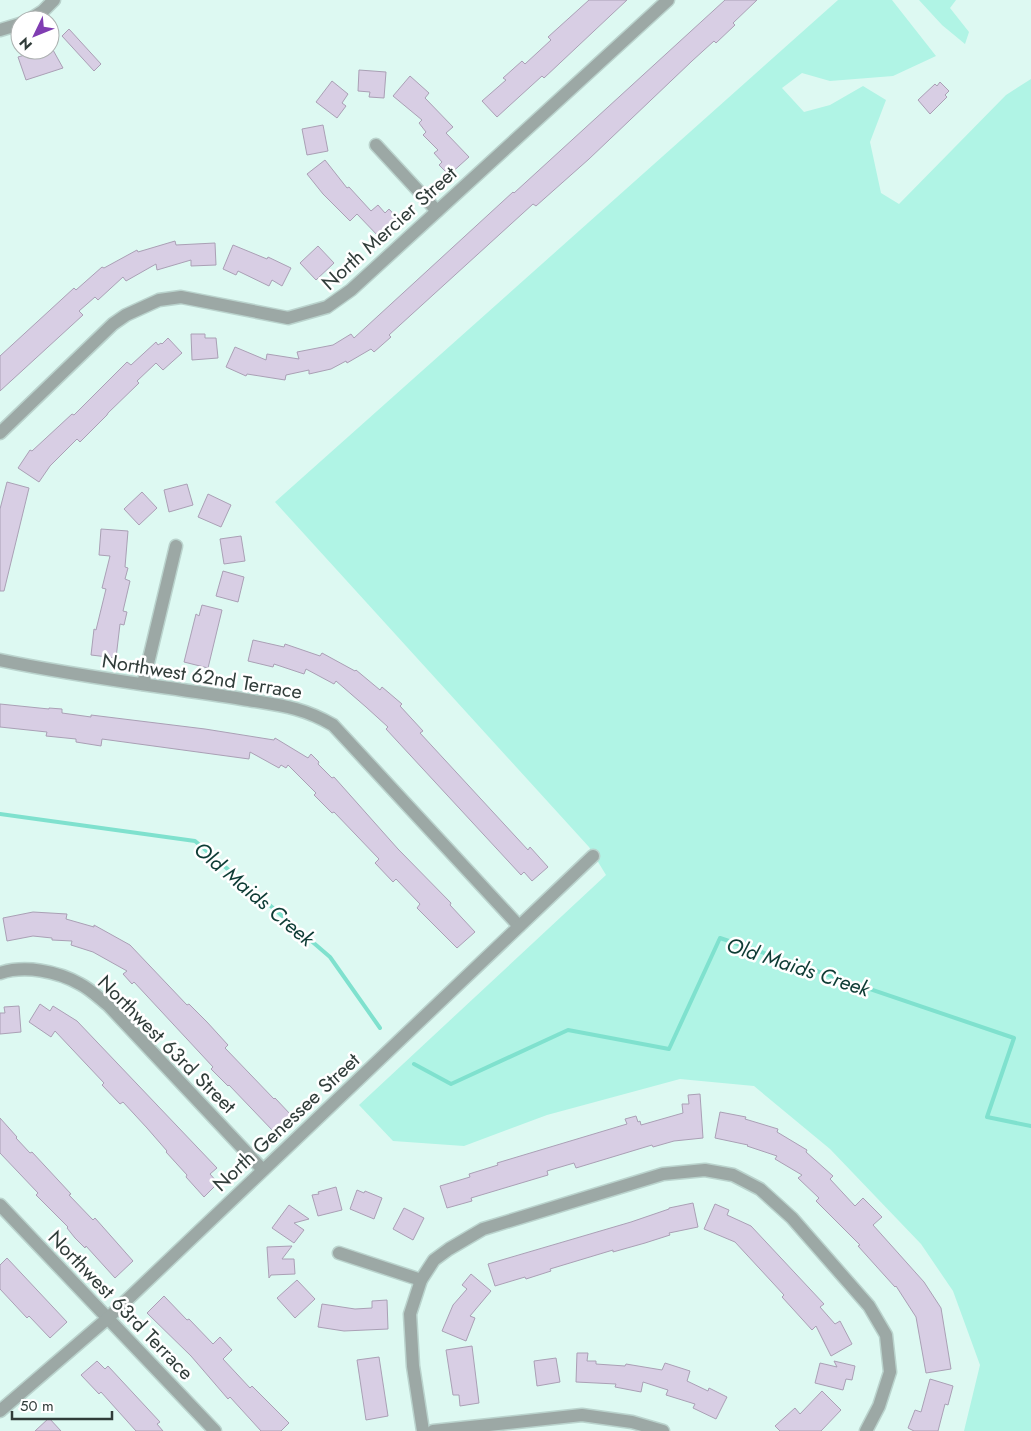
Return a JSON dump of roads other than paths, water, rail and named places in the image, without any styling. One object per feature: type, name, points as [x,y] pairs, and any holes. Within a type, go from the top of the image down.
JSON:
[{"type":"street","points":[[43,10],[54,0]]},
{"type":"street","name":"North Mercier Street","points":[[0,433],[113,324],[126,315],[159,300],[181,297],[288,318],[316,312],[327,307],[352,290],[668,0]]},
{"type":"street","points":[[376,145],[437,211]]},
{"type":"street","points":[[142,684],[176,546]]},
{"type":"street","name":"Northwest 62nd Terrace","points":[[0,660],[56,671],[286,706],[306,711],[332,725],[519,926]]},
{"type":"street","name":"North Genessee Street","points":[[0,1411],[108,1318],[593,856]]},
{"type":"street","name":"Northwest 63rd Street","points":[[0,973],[13,969],[50,972],[80,984],[108,1006],[263,1170]]},
{"type":"street","points":[[423,1431],[413,1366],[410,1314],[421,1280],[434,1260],[483,1229],[663,1174],[705,1170],[733,1175],[760,1189],[792,1218],[869,1306],[886,1336],[890,1372],[879,1406],[866,1431]]},
{"type":"street","name":"Northwest 63rd Terrace","points":[[0,1205],[215,1431]]},
{"type":"street","points":[[339,1253],[421,1280]]},
{"type":"street","points":[[433,1431],[520,1426],[582,1415],[632,1422],[663,1431]]},
{"type":"waterway","name":"Old Maids Creek","points":[[0,814],[195,841],[330,957],[380,1028]]},
{"type":"waterway","name":"Old Maids Creek","points":[[414,1064],[451,1084],[568,1030],[669,1049],[720,938],[1014,1038],[987,1117],[1031,1126]]}]
